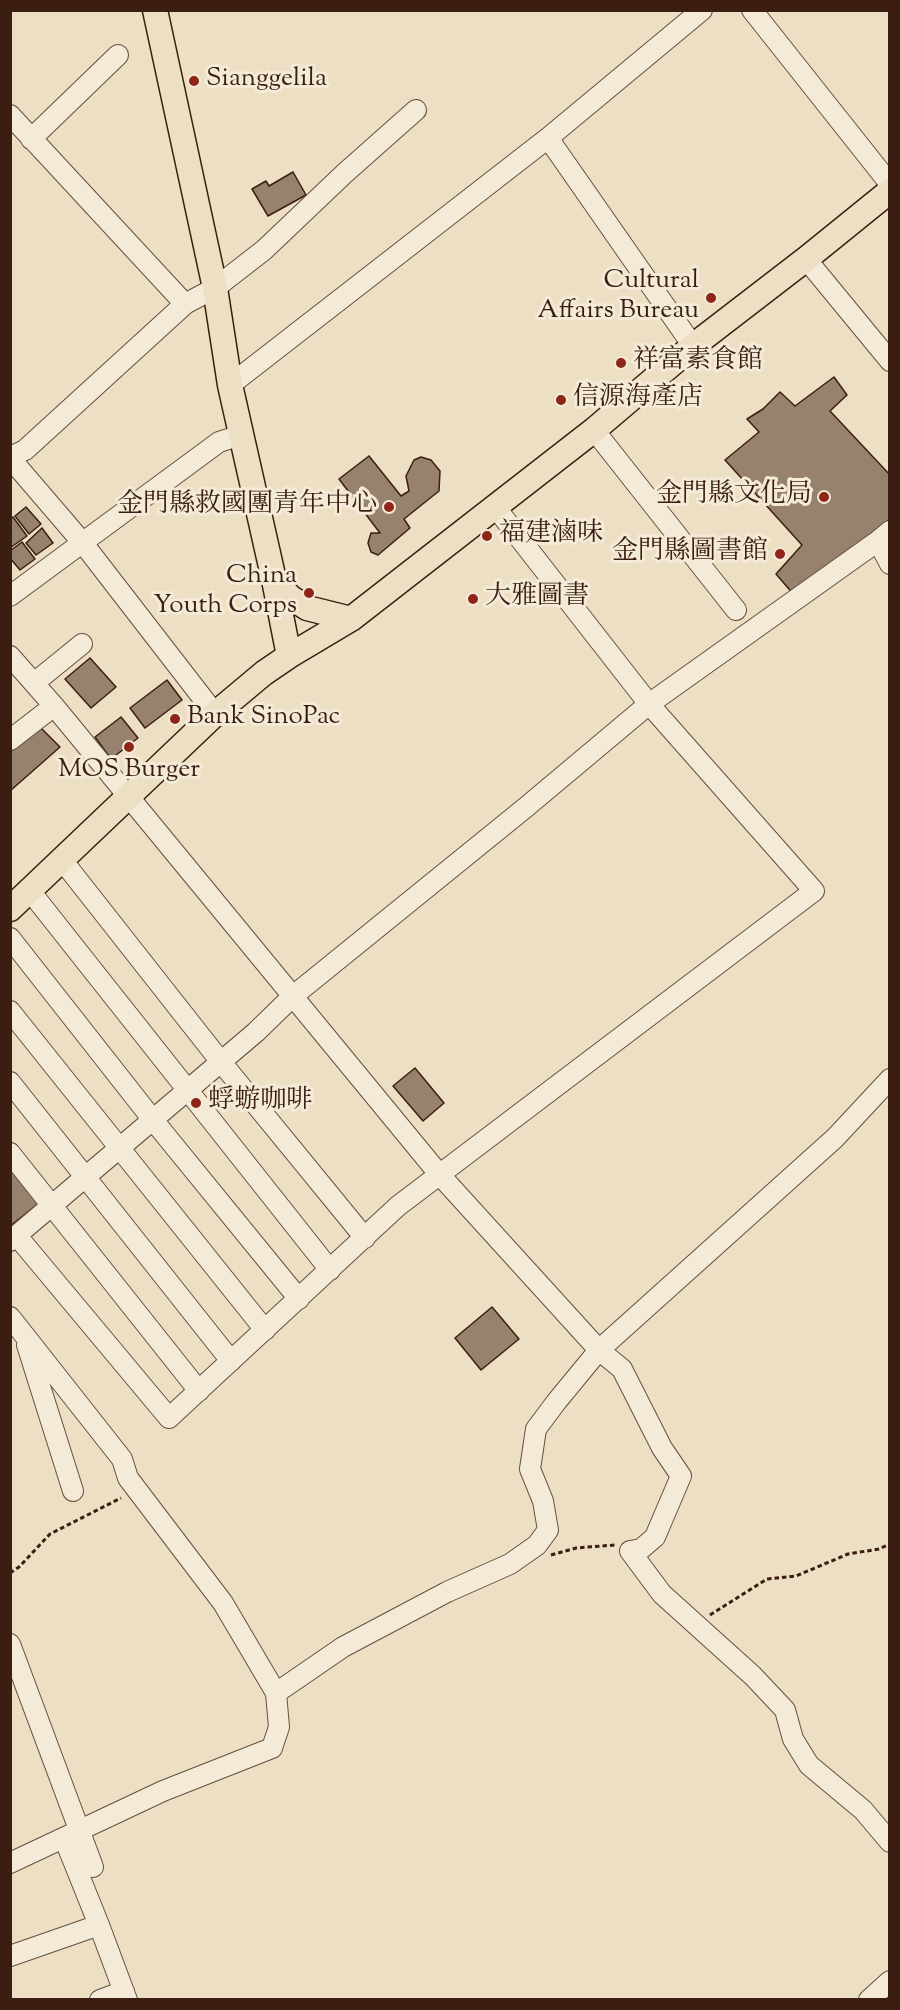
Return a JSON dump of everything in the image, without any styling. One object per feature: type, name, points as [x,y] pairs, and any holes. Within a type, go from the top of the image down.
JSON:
[{"type":"main road","points":[[155,10],[215,288],[230,386],[289,656]]},
{"type":"main road","points":[[10,909],[214,714],[264,673],[351,620],[594,430],[693,346],[806,260],[890,191]]},
{"type":"main road","points":[[274,580],[290,597],[307,608],[351,620]]},
{"type":"street","points":[[230,386],[548,138],[702,10]]},
{"type":"street","points":[[752,10],[890,184]]},
{"type":"street","points":[[31,139],[118,55]]},
{"type":"street","points":[[214,714],[82,542],[10,457],[25,450],[185,304],[215,288],[264,250],[416,110]]},
{"type":"street","points":[[10,115],[185,304]]},
{"type":"street","points":[[548,138],[693,346]]},
{"type":"street","points":[[806,260],[890,361]]},
{"type":"street","points":[[594,430],[736,610]]},
{"type":"street","points":[[10,596],[219,442],[241,435]]},
{"type":"street","points":[[496,508],[649,704],[814,891],[398,1206],[169,1418],[14,1239],[256,1032],[292,996],[507,823],[649,704],[884,536],[890,564]]},
{"type":"street","points":[[34,683],[82,644]]},
{"type":"street","points":[[10,656],[54,706],[439,1174],[598,1350],[622,1369],[662,1448],[681,1476],[655,1537],[641,1549],[630,1551],[662,1594],[753,1676],[785,1710],[793,1739],[809,1765],[863,1810],[890,1842]]},
{"type":"street","points":[[10,740],[54,706]]},
{"type":"street","points":[[63,860],[221,1062],[365,1238]]},
{"type":"street","points":[[30,891],[330,1270]]},
{"type":"street","points":[[10,938],[153,1120],[299,1299]]},
{"type":"street","points":[[10,1011],[265,1330]]},
{"type":"street","points":[[276,1693],[343,1647],[447,1592],[510,1564],[537,1545],[548,1530],[543,1501],[530,1469],[536,1429],[598,1350],[835,1138],[890,1079]]},
{"type":"street","points":[[10,1082],[231,1361]]},
{"type":"street","points":[[10,1153],[199,1391]]},
{"type":"street","points":[[10,1317],[122,1459],[128,1478],[223,1603],[276,1693],[279,1727],[272,1748],[163,1791],[10,1863]]},
{"type":"street","points":[[24,1334],[73,1491]]},
{"type":"street","points":[[10,1644],[99,1925],[126,1995],[100,2000]]},
{"type":"street","points":[[71,1835],[93,1867]]},
{"type":"street","points":[[10,1956],[99,1925]]},
{"type":"street","points":[[869,2000],[890,1982]]},
{"type":"path","points":[[10,1573],[19,1567],[50,1534],[124,1496],[134,1486]]},
{"type":"path","points":[[694,1623],[720,1610],[767,1579],[796,1576],[848,1554],[879,1549],[890,1544]]},
{"type":"path","points":[[543,1557],[576,1548],[601,1545],[621,1545],[630,1551]]},
{"type":"building","points":[[293,172],[306,195],[268,216],[252,189],[266,181],[269,186]]},
{"type":"building","name":"金門縣文化局","points":[[834,377],[847,395],[830,411],[890,475],[890,519],[795,596],[776,574],[802,545],[725,460],[759,432],[747,419],[763,409],[780,392],[795,406]]},
{"type":"building","name":"金門縣救國團青年中心","points":[[369,456],[401,496],[409,491],[406,476],[414,460],[421,457],[431,460],[440,471],[439,491],[404,519],[410,528],[378,555],[371,552],[368,543],[371,533],[380,533],[339,479]]},
{"type":"building","points":[[26,507],[41,524],[29,534],[15,516]]},
{"type":"building","points":[[13,517],[27,536],[10,548],[10,519]]},
{"type":"building","points":[[42,528],[53,543],[36,555],[26,543]]},
{"type":"building","points":[[22,542],[35,559],[20,570],[10,558],[10,551]]},
{"type":"building","points":[[90,658],[116,687],[91,708],[65,679]]},
{"type":"building","points":[[167,680],[182,700],[145,728],[130,708]]},
{"type":"building","points":[[121,717],[138,738],[111,759],[95,737]]},
{"type":"building","points":[[40,727],[60,747],[10,791],[10,752]]},
{"type":"building","points":[[415,1068],[444,1103],[423,1121],[393,1086]]},
{"type":"building","points":[[15,1168],[42,1201],[10,1226],[10,1172]]},
{"type":"building","points":[[492,1307],[519,1339],[481,1370],[455,1338]]},
{"type":"place","name":"Sianggelila","points":[[194,81]]},
{"type":"place","name":"Cultural Affairs Bureau","points":[[711,298]]},
{"type":"place","name":"祥富素食館","points":[[621,363]]},
{"type":"place","name":"信源海產店","points":[[561,400]]},
{"type":"place","name":"金門縣文化局","points":[[824,497]]},
{"type":"place","name":"金門縣救國團青年中心","points":[[389,507]]},
{"type":"place","name":"福建滷味","points":[[487,536]]},
{"type":"place","name":"金門縣圖書館","points":[[780,554]]},
{"type":"place","name":"China Youth Corps","points":[[309,593]]},
{"type":"place","name":"大雅圖書","points":[[473,599]]},
{"type":"place","name":"Bank SinoPac","points":[[175,719]]},
{"type":"place","name":"MOS Burger","points":[[129,747]]},
{"type":"place","name":"蜉蝣咖啡","points":[[196,1103]]}]
